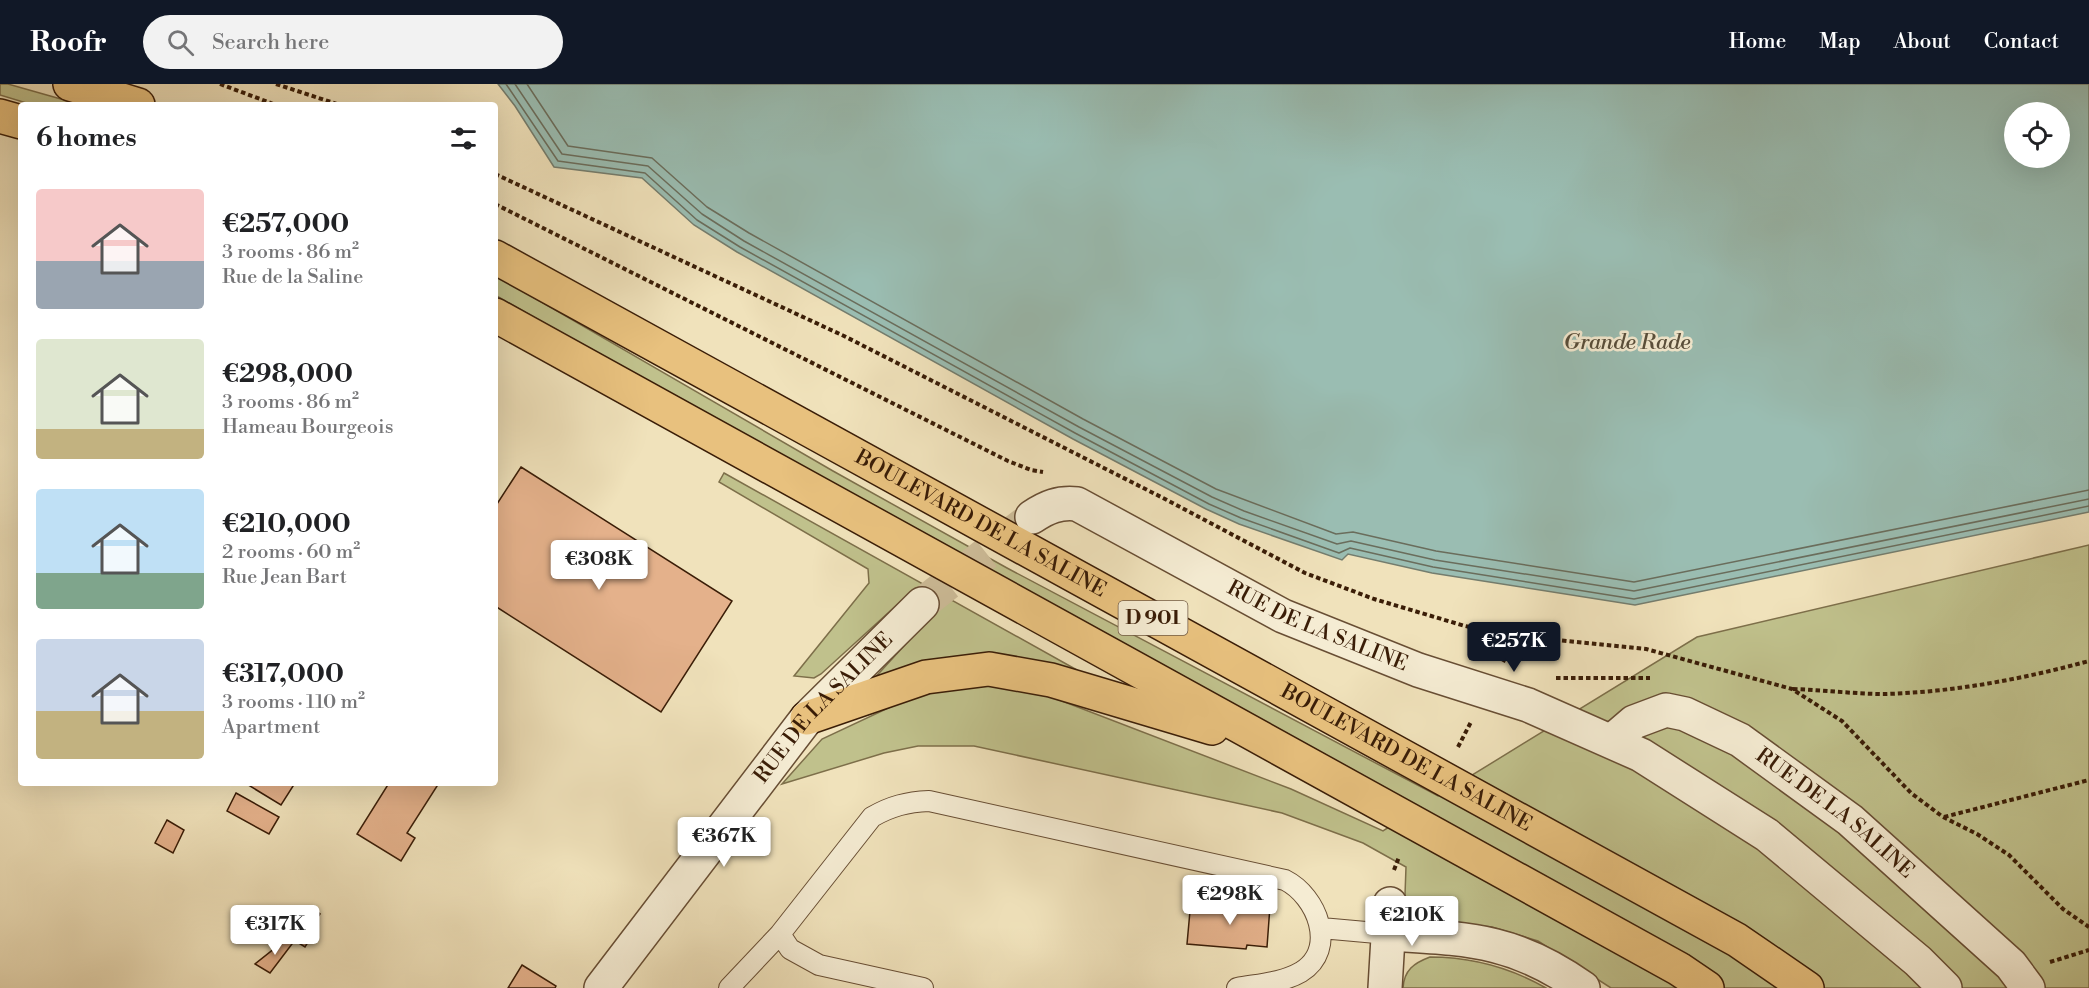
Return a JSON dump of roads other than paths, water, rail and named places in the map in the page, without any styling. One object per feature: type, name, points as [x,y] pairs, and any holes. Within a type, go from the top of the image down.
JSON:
[{"type":"main road","points":[[70,84],[128,102]]},
{"type":"main road","points":[[0,116],[18,121]]},
{"type":"main road","name":"BOULEVARD DE LA SALINE","points":[[498,259],[1737,940],[1807,988]]},
{"type":"main road","name":"D 901","points":[[498,317],[1668,963],[1707,988]]},
{"type":"main road","points":[[807,718],[926,677],[989,669],[1051,680],[1272,745]]},
{"type":"street","name":"RUE DE LA SALINE","points":[[1032,517],[1047,507],[1064,503],[1077,504],[1283,616],[1418,670],[1528,705],[1613,740],[1641,755],[1767,835],[1918,961],[1945,988]]},
{"type":"street","name":"RUE DE LA SALINE","points":[[601,988],[807,718],[922,604]]},
{"type":"street","name":"RUE DE LA SALINE","points":[[1613,740],[1634,722],[1666,710],[1685,714],[1740,740],[1850,820],[2011,965],[2028,988]]},
{"type":"street","points":[[1385,988],[1389,919],[1456,938],[1505,947],[1530,955],[1583,988]]},
{"type":"lane","points":[[729,988],[780,934],[872,817],[889,807],[908,801],[929,801],[1285,880],[1306,894],[1318,915],[1321,928],[1316,955],[1310,966],[1299,973],[1281,980],[1237,988]]},
{"type":"lane","points":[[1321,928],[1389,919]]},
{"type":"lane","points":[[780,934],[790,950],[810,961],[922,988]]},
{"type":"water","name":"Grande Rade","points":[[498,84],[2089,84],[2089,512],[1635,605],[1432,573],[1348,554],[1342,560],[1239,524],[1073,439],[737,252],[694,225],[642,178],[554,167]]},
{"type":"tunnel","points":[[922,604],[1026,522]]}]
